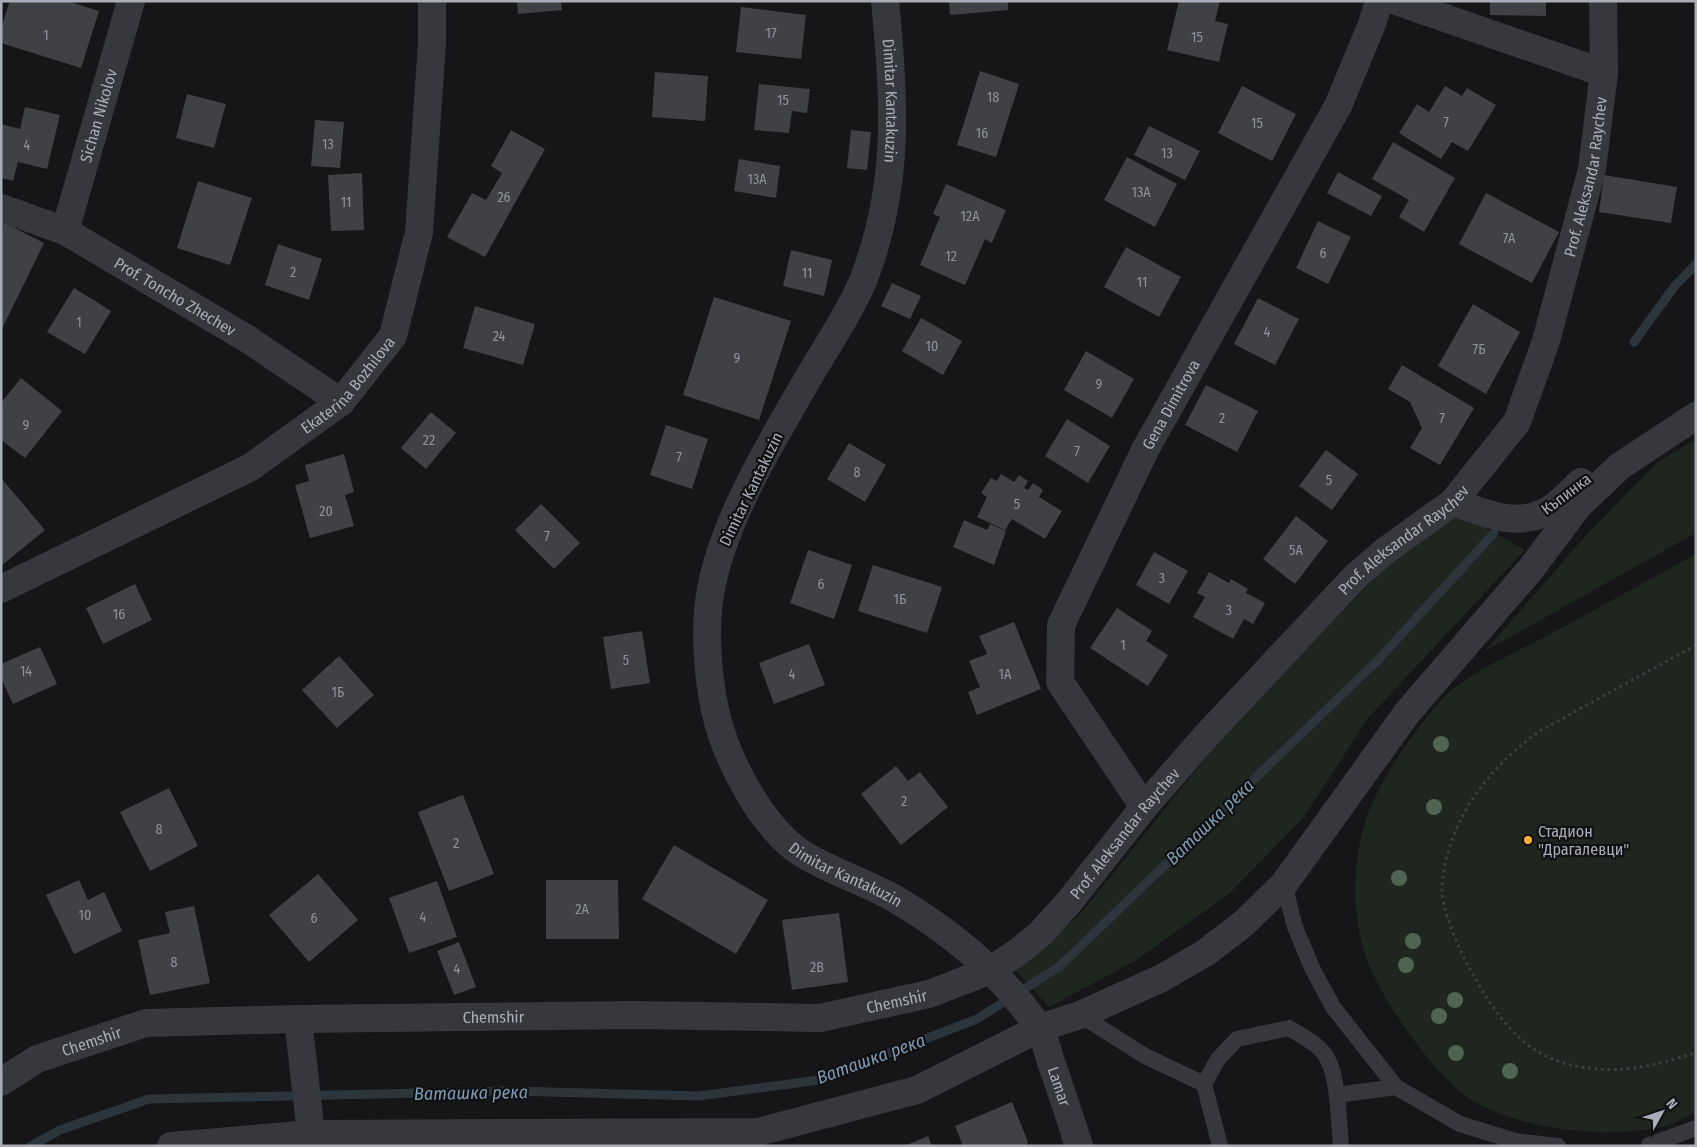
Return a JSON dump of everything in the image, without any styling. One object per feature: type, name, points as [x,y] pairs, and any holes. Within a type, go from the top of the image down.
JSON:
[{"type":"street","name":"Sichan Nikolov","points":[[65,231],[131,1]]},
{"type":"street","name":"Ekaterina Bozhilova","points":[[1,589],[251,467],[341,402],[393,336],[419,232],[432,43],[432,1]]},
{"type":"street","name":"Dimitar Kantakuzin","points":[[884,1],[892,76],[894,133],[886,198],[876,241],[862,283],[750,484],[720,551],[709,597],[708,653],[715,710],[733,766],[763,816],[801,853],[838,873],[895,898],[954,938],[996,976],[1034,1021]]},
{"type":"street","name":"Gena Dimitrova","points":[[1144,807],[1060,682],[1061,625],[1145,450],[1338,106],[1372,24],[1379,1]]},
{"type":"street","points":[[1396,1],[1604,73]]},
{"type":"street","name":"Prof. Aleksandar Raychev","points":[[996,976],[1041,933],[1069,902],[1144,807],[1206,736],[1355,577],[1385,551],[1453,502],[1517,422],[1546,341],[1592,169],[1604,73],[1602,1]]},
{"type":"street","name":"Prof. Toncho Zhechev","points":[[1,208],[65,231],[249,340],[341,402]]},
{"type":"street","name":"Къпинка","points":[[1453,502],[1506,520],[1530,518],[1550,510],[1590,475],[1606,466],[1620,466],[1696,416]]},
{"type":"street","points":[[171,1146],[309,1131],[758,1132],[917,1090],[1034,1021],[1080,1015],[1162,978],[1205,952],[1243,924],[1284,884],[1407,713],[1530,570],[1578,506],[1620,466]]},
{"type":"street","name":"Chemshir","points":[[1,1082],[37,1059],[146,1024],[298,1019],[625,1016],[820,1018],[929,994],[996,976]]},
{"type":"street","points":[[298,1019],[309,1131]]},
{"type":"street","name":"Lamar","points":[[1034,1021],[1079,1146]]},
{"type":"lane","points":[[1284,884],[1295,927],[1312,968],[1333,1007],[1396,1087],[1460,1124],[1515,1141],[1558,1146]]},
{"type":"lane","points":[[1080,1015],[1145,1056],[1204,1084]]},
{"type":"lane","points":[[1220,1146],[1204,1084],[1218,1059],[1237,1039],[1289,1028],[1311,1041],[1328,1060],[1336,1095],[1341,1146]]},
{"type":"lane","points":[[1336,1095],[1396,1087]]},
{"type":"lane","points":[[1635,1146],[1649,1146],[1696,1128]]},
{"type":"path","points":[[1696,645],[1538,732],[1518,747],[1496,768],[1470,801],[1454,832],[1445,860],[1442,891],[1461,953],[1480,989],[1506,1024],[1529,1045],[1558,1061],[1588,1069],[1620,1069],[1654,1064],[1696,1052]]},
{"type":"shaded area","points":[[1696,439],[1696,533],[1485,651],[1589,532],[1658,462]]},
{"type":"shaded area","points":[[1458,513],[1525,550],[1368,718],[1304,817],[1230,893],[1135,961],[1049,1007],[1013,968],[1035,954],[1081,913],[1234,723],[1396,556]]},
{"type":"shaded area","name":"Стадион \"Драгалевци\"","points":[[1696,554],[1696,1112],[1669,1125],[1646,1130],[1622,1132],[1570,1130],[1519,1120],[1475,1102],[1443,1075],[1393,1010],[1369,966],[1358,925],[1355,889],[1356,866],[1366,820],[1380,787],[1399,755],[1434,709],[1455,687],[1496,662]]},
{"type":"building","points":[[10,1],[67,1],[99,11],[81,68],[1,43],[1,28]]},
{"type":"building","points":[[517,1],[561,1],[562,10],[518,14]]},
{"type":"building","points":[[949,1],[1008,1],[1008,10],[950,15]]},
{"type":"building","points":[[1179,1],[1220,1],[1215,21],[1228,24],[1219,62],[1167,50]]},
{"type":"building","points":[[1490,1],[1546,1],[1546,16],[1490,15]]},
{"type":"building","points":[[741,7],[806,15],[801,59],[736,52]]},
{"type":"building","points":[[980,71],[1019,84],[996,157],[957,145]]},
{"type":"building","points":[[655,72],[708,76],[705,121],[652,117]]},
{"type":"building","points":[[759,84],[810,89],[807,113],[792,111],[789,133],[754,130]]},
{"type":"building","points":[[1242,86],[1296,114],[1272,161],[1218,133]]},
{"type":"building","points":[[1445,86],[1462,96],[1467,88],[1496,105],[1468,151],[1452,142],[1441,159],[1399,133],[1417,104],[1429,112]]},
{"type":"building","points":[[187,94],[226,104],[214,148],[176,138]]},
{"type":"building","points":[[25,107],[60,115],[47,169],[18,162],[13,181],[1,178],[1,124],[20,129]]},
{"type":"building","points":[[315,120],[344,122],[340,168],[311,166]]},
{"type":"building","points":[[1149,126],[1200,151],[1185,180],[1134,155]]},
{"type":"building","points":[[511,130],[545,149],[485,257],[447,237],[472,193],[486,200],[502,173],[491,166]]},
{"type":"building","points":[[851,130],[871,132],[867,170],[847,168]]},
{"type":"building","points":[[1393,142],[1455,178],[1424,232],[1399,217],[1409,200],[1372,179]]},
{"type":"building","points":[[1127,157],[1177,184],[1155,227],[1104,200]]},
{"type":"building","points":[[739,159],[780,166],[776,198],[734,191]]},
{"type":"building","points":[[1338,172],[1382,196],[1371,216],[1327,193]]},
{"type":"building","points":[[362,173],[364,230],[331,231],[328,175]]},
{"type":"building","points":[[1604,175],[1677,187],[1671,223],[1599,212]]},
{"type":"building","points":[[198,181],[252,198],[230,265],[177,248]]},
{"type":"building","points":[[946,184],[1006,210],[992,243],[985,239],[965,285],[920,265],[940,217],[933,214]]},
{"type":"building","points":[[1486,193],[1559,232],[1532,283],[1459,244]]},
{"type":"building","points":[[1,221],[44,243],[1,331]]},
{"type":"building","points":[[1318,221],[1351,237],[1328,284],[1296,268]]},
{"type":"building","points":[[278,244],[322,259],[309,300],[265,285]]},
{"type":"building","points":[[1126,247],[1181,277],[1159,317],[1104,287]]},
{"type":"building","points":[[791,250],[832,260],[824,296],[783,286]]},
{"type":"building","points":[[892,283],[921,296],[910,319],[881,306]]},
{"type":"building","points":[[74,288],[111,311],[85,354],[47,332]]},
{"type":"building","points":[[714,297],[791,321],[759,420],[683,395]]},
{"type":"building","points":[[1258,298],[1299,319],[1275,365],[1234,344]]},
{"type":"building","points":[[1473,304],[1520,332],[1486,394],[1438,366]]},
{"type":"building","points":[[475,306],[535,324],[523,365],[463,348]]},
{"type":"building","points":[[921,318],[962,341],[943,375],[902,351]]},
{"type":"building","points":[[1086,351],[1134,379],[1112,418],[1064,390]]},
{"type":"building","points":[[1402,365],[1474,408],[1440,465],[1410,448],[1422,428],[1410,402],[1388,389]]},
{"type":"building","points":[[21,378],[62,411],[25,458],[1,440],[1,403]]},
{"type":"building","points":[[1206,385],[1258,411],[1237,452],[1185,425]]},
{"type":"building","points":[[431,412],[456,433],[426,469],[401,448]]},
{"type":"building","points":[[1067,419],[1110,446],[1088,483],[1045,456]]},
{"type":"building","points":[[666,425],[708,439],[692,489],[650,475]]},
{"type":"building","points":[[849,443],[886,465],[865,502],[827,479]]},
{"type":"building","points":[[1326,450],[1358,474],[1332,510],[1299,486]]},
{"type":"building","points":[[344,454],[354,492],[345,495],[354,526],[310,538],[295,485],[309,481],[305,465]]},
{"type":"building","points":[[1001,474],[1014,482],[1019,475],[1028,481],[1024,488],[1028,490],[1033,483],[1043,490],[1039,497],[1062,511],[1045,539],[1012,519],[1005,530],[977,517],[987,497],[981,493],[991,478],[997,481]]},
{"type":"building","points":[[1,478],[45,530],[1,566]]},
{"type":"building","points":[[541,504],[580,543],[554,569],[515,530]]},
{"type":"building","points":[[1296,516],[1328,541],[1295,584],[1263,559]]},
{"type":"building","points":[[964,520],[987,530],[990,524],[1006,531],[994,565],[953,547]]},
{"type":"building","points":[[808,550],[852,565],[834,619],[790,603]]},
{"type":"building","points":[[1154,552],[1188,571],[1169,604],[1136,585]]},
{"type":"building","points":[[873,565],[942,587],[927,633],[858,611]]},
{"type":"building","points":[[1209,572],[1229,583],[1231,579],[1248,589],[1246,593],[1265,603],[1253,624],[1244,619],[1233,639],[1193,617],[1205,597],[1197,593]]},
{"type":"building","points":[[135,584],[152,620],[103,644],[86,608]]},
{"type":"building","points":[[1117,608],[1152,631],[1146,641],[1168,655],[1148,686],[1090,648]]},
{"type":"building","points":[[1014,622],[1041,689],[977,715],[968,692],[980,687],[969,661],[987,654],[979,636]]},
{"type":"building","points":[[642,631],[650,683],[611,689],[603,637]]},
{"type":"building","points":[[809,644],[825,685],[774,704],[759,663]]},
{"type":"building","points":[[40,647],[57,684],[13,704],[1,678],[1,664]]},
{"type":"building","points":[[339,656],[374,695],[337,728],[302,690]]},
{"type":"building","points":[[896,766],[908,781],[920,772],[948,807],[901,845],[861,794]]},
{"type":"building","points":[[169,788],[198,846],[150,871],[120,812]]},
{"type":"building","points":[[463,795],[494,874],[449,891],[418,812]]},
{"type":"building","points":[[674,845],[768,900],[736,954],[642,899]]},
{"type":"building","points":[[318,874],[358,920],[309,962],[269,915]]},
{"type":"building","points":[[79,880],[88,900],[104,892],[122,931],[74,954],[46,895]]},
{"type":"building","points":[[546,880],[618,880],[619,939],[546,939]]},
{"type":"building","points":[[437,881],[457,937],[409,953],[389,898]]},
{"type":"building","points":[[194,906],[210,983],[150,995],[138,940],[170,933],[165,912]]},
{"type":"building","points":[[839,913],[848,982],[792,990],[782,920]]},
{"type":"building","points":[[459,942],[476,987],[454,995],[437,951]]},
{"type":"building","points":[[1012,1102],[1028,1142],[1026,1146],[963,1146],[955,1126]]},
{"type":"building","points":[[928,1136],[932,1146],[904,1146]]},
{"type":"waterway","name":"Ваташка река","points":[[1634,342],[1674,287],[1696,264]]},
{"type":"waterway","name":"Ваташка река","points":[[31,1146],[60,1130],[149,1099],[511,1091],[699,1096],[819,1080],[977,1019],[1060,966],[1378,660],[1494,533]]},
{"type":"place","name":"Стадион \"Драгалевци\"","points":[[1528,840]]}]
